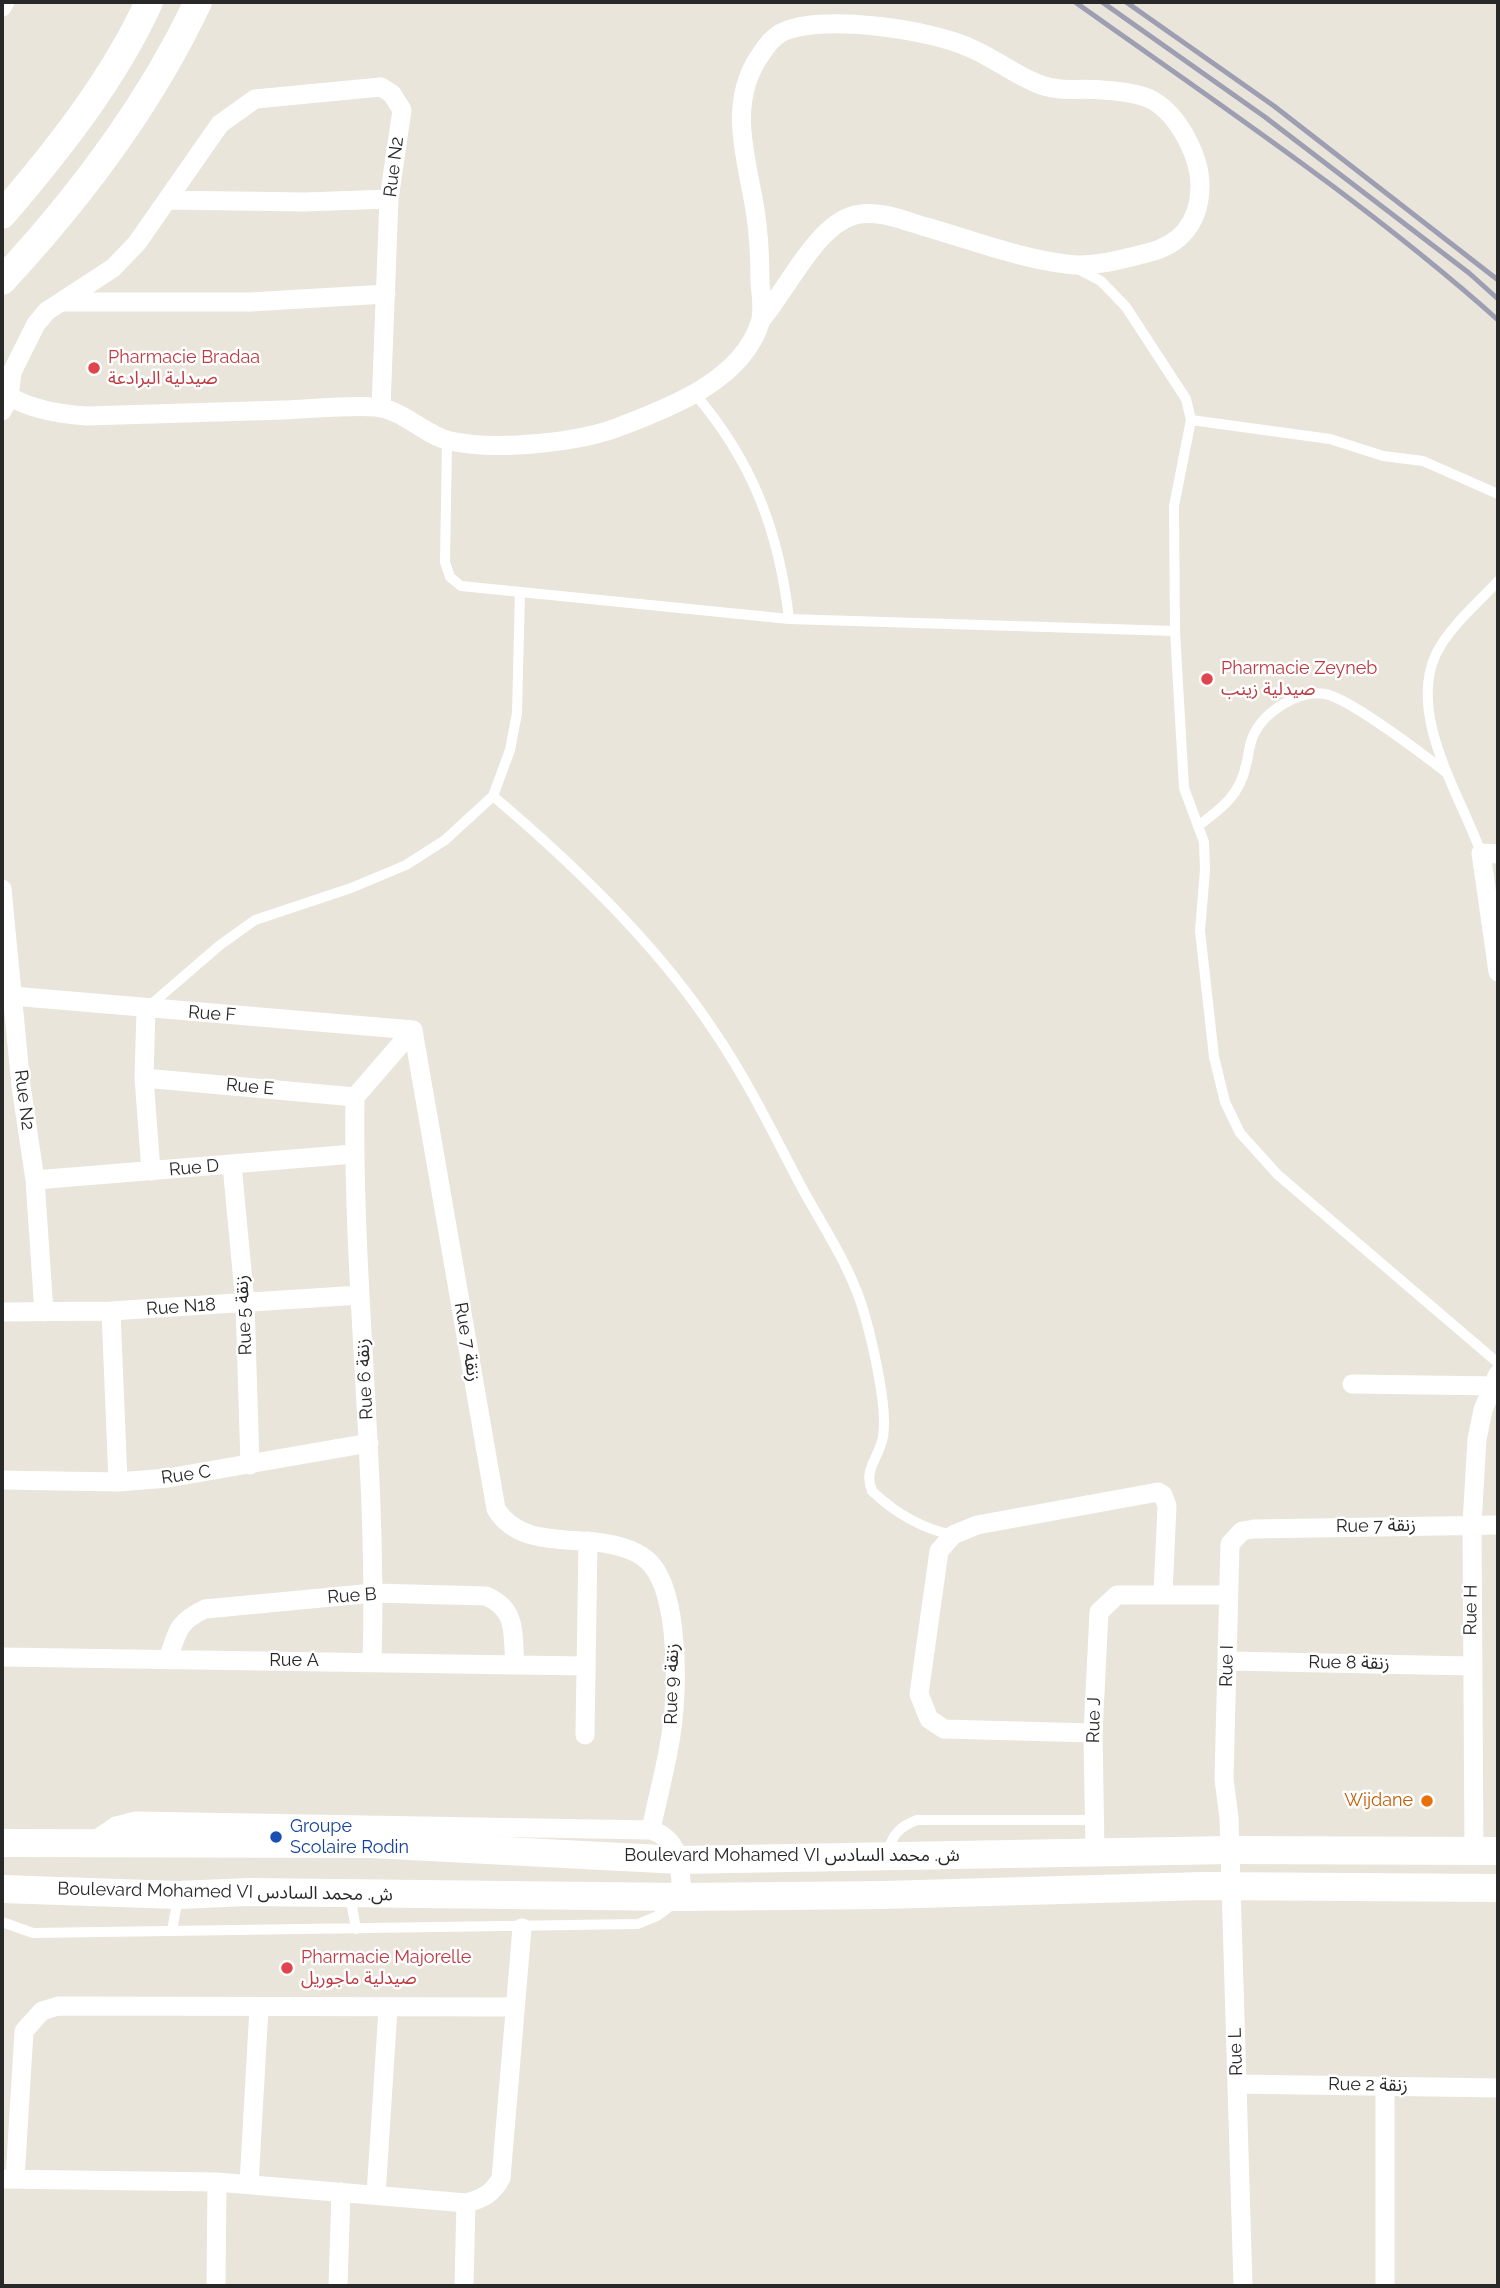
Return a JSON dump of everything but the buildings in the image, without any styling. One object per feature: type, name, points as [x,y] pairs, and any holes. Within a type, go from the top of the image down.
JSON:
[{"type":"main road","points":[[2,215],[39,172],[100,86],[149,2]]},
{"type":"main road","points":[[2,281],[81,192],[133,118],[198,2]]},
{"type":"main road","name":"Boulevard Mohamed VI ش. محمد السادس","points":[[2,1843],[91,1843],[210,1832],[371,1833],[680,1860],[1230,1850],[1486,1851]]},
{"type":"main road","name":"Boulevard Mohamed VI ش. محمد السادس","points":[[2,1889],[178,1895],[249,1892],[682,1897],[1231,1887],[1498,1888]]},
{"type":"street","points":[[2,6],[5,2]]},
{"type":"street","points":[[381,407],[447,440],[512,444],[563,440],[619,428],[694,393],[729,371],[761,320],[784,293],[807,253],[823,236],[850,216],[864,213],[898,219],[1003,250],[1070,265],[1113,261],[1162,250],[1178,240],[1192,224],[1200,201],[1201,172],[1187,141],[1169,114],[1151,99],[1129,93],[1043,86],[960,43],[882,27],[838,23],[802,26],[779,33],[765,48],[751,70],[741,106],[745,164],[755,210],[759,250],[761,320]]},
{"type":"street","name":"Rue N2","points":[[382,87],[392,93],[402,110],[390,199],[381,407],[87,416],[57,414],[4,400],[25,340],[47,311],[113,268],[137,243],[167,200],[220,124],[255,99],[382,87]]},
{"type":"street","points":[[167,200],[304,202],[390,199]]},
{"type":"street","points":[[62,302],[250,302],[386,294]]},
{"type":"street","points":[[1490,853],[1498,972]]},
{"type":"street","name":"Rue N2","points":[[2,891],[35,1180],[44,1312]]},
{"type":"street","name":"Rue F","points":[[12,996],[413,1030]]},
{"type":"street","points":[[146,1009],[144,1078],[151,1171]]},
{"type":"street","points":[[355,1097],[413,1030]]},
{"type":"street","name":"Rue 7 زنقة","points":[[413,1030],[496,1509],[502,1520],[521,1531],[545,1539],[588,1541],[632,1550]]},
{"type":"street","name":"Rue E","points":[[144,1078],[355,1097]]},
{"type":"street","name":"Rue 6 زنقة","points":[[355,1097],[354,1154],[374,1593],[372,1661]]},
{"type":"street","name":"Rue D","points":[[35,1180],[354,1154]]},
{"type":"street","name":"Rue 5 زنقة","points":[[232,1165],[245,1303],[250,1465]]},
{"type":"street","name":"Rue N18","points":[[2,1312],[111,1311],[360,1295]]},
{"type":"street","points":[[111,1311],[118,1482]]},
{"type":"street","points":[[1352,1384],[1497,1382]]},
{"type":"street","name":"Rue H","points":[[1486,1851],[1471,1666],[1472,1524],[1477,1439],[1483,1410],[1497,1382]]},
{"type":"street","name":"Rue C","points":[[2,1480],[118,1482],[250,1465],[369,1443]]},
{"type":"street","points":[[1093,1732],[944,1729],[929,1719],[922,1708],[920,1680],[939,1551],[953,1535],[977,1525],[1158,1492],[1163,1495],[1167,1506],[1163,1594],[1227,1595]]},
{"type":"street","name":"Rue 7 زنقة","points":[[1254,1529],[1498,1525]]},
{"type":"street","name":"Rue I","points":[[1230,1818],[1224,1779],[1230,1544],[1242,1531],[1254,1529]]},
{"type":"street","points":[[585,1735],[588,1541]]},
{"type":"street","name":"Rue 9 زنقة","points":[[632,1550],[657,1572],[667,1593],[672,1634],[674,1707],[651,1830]]},
{"type":"street","name":"Rue B","points":[[168,1660],[177,1630],[185,1618],[205,1609],[374,1593],[486,1596],[499,1602],[510,1613],[515,1664]]},
{"type":"street","name":"Rue J","points":[[1096,1853],[1093,1732],[1097,1622],[1103,1605],[1117,1595],[1163,1594]]},
{"type":"street","name":"Rue A","points":[[2,1657],[372,1661],[585,1667]]},
{"type":"street","name":"Rue 8 زنقة","points":[[1228,1661],[1471,1666]]},
{"type":"street","name":"Rue L","points":[[1230,1818],[1243,2286]]},
{"type":"street","points":[[371,1833],[651,1830],[671,1841],[680,1860],[682,1897]]},
{"type":"street","points":[[515,2007],[388,2009],[58,2006],[42,2011],[24,2031],[8,2179],[217,2182],[466,2203],[488,2195],[501,2178],[522,1928]]},
{"type":"street","points":[[249,2184],[259,2008]]},
{"type":"street","points":[[376,2195],[388,2009]]},
{"type":"street","name":"Rue 2 زنقة","points":[[1237,2084],[1498,2088]]},
{"type":"street","points":[[1385,2085],[1385,2286]]},
{"type":"street","points":[[216,2286],[217,2182]]},
{"type":"street","points":[[338,2286],[341,2192]]},
{"type":"street","points":[[464,2286],[466,2203]]},
{"type":"lane","points":[[1070,265],[1101,281],[1126,307],[1186,399],[1191,420],[1174,506],[1175,631],[1184,788],[1204,842],[1205,870],[1200,931],[1214,1057],[1225,1102],[1240,1133],[1278,1175],[1498,1363]]},
{"type":"lane","points":[[694,393],[722,425],[744,460],[779,555],[789,619]]},
{"type":"lane","points":[[1191,420],[1320,438],[1383,456],[1423,461],[1498,494]]},
{"type":"lane","points":[[447,440],[445,562],[450,577],[461,586],[477,590],[789,619],[1175,631]]},
{"type":"lane","points":[[1490,853],[1447,773],[1432,735],[1429,710],[1435,656],[1457,624],[1498,581]]},
{"type":"lane","points":[[146,1009],[220,945],[255,920],[351,888],[406,865],[445,840],[493,796],[510,750],[517,713],[520,592]]},
{"type":"lane","points":[[1198,826],[1226,806],[1240,789],[1254,732],[1270,715],[1292,699],[1308,693],[1327,694],[1349,705],[1417,749],[1447,773]]},
{"type":"lane","points":[[493,796],[544,838],[578,873],[663,964],[714,1030],[758,1104],[857,1287],[872,1343],[884,1422],[883,1438],[868,1472],[872,1491],[917,1524],[953,1535]]},
{"type":"lane","points":[[886,1858],[892,1836],[906,1824],[916,1820],[1094,1820]]},
{"type":"lane","points":[[350,1894],[356,1929]]},
{"type":"lane","points":[[172,1931],[178,1895]]},
{"type":"lane","points":[[2,1922],[33,1933],[522,1928],[638,1924],[657,1916],[682,1897]]},
{"type":"railway","points":[[1075,2],[1344,195],[1498,320]]},
{"type":"railway","points":[[1102,2],[1265,117],[1469,273],[1498,299]]},
{"type":"railway","points":[[1126,2],[1274,106],[1498,280]]},
{"type":"place","name":"Pharmacie Bradaa صيدلية البرادعة","points":[[94,368]]},
{"type":"place","name":"Pharmacie Zeyneb صيدلية زينب","points":[[1207,679]]},
{"type":"place","name":"Wijdane","points":[[1427,1801]]},
{"type":"place","name":"Groupe Scolaire Rodin","points":[[276,1837]]},
{"type":"place","name":"Pharmacie Majorelle صيدلية ماجوريل","points":[[287,1968]]}]
